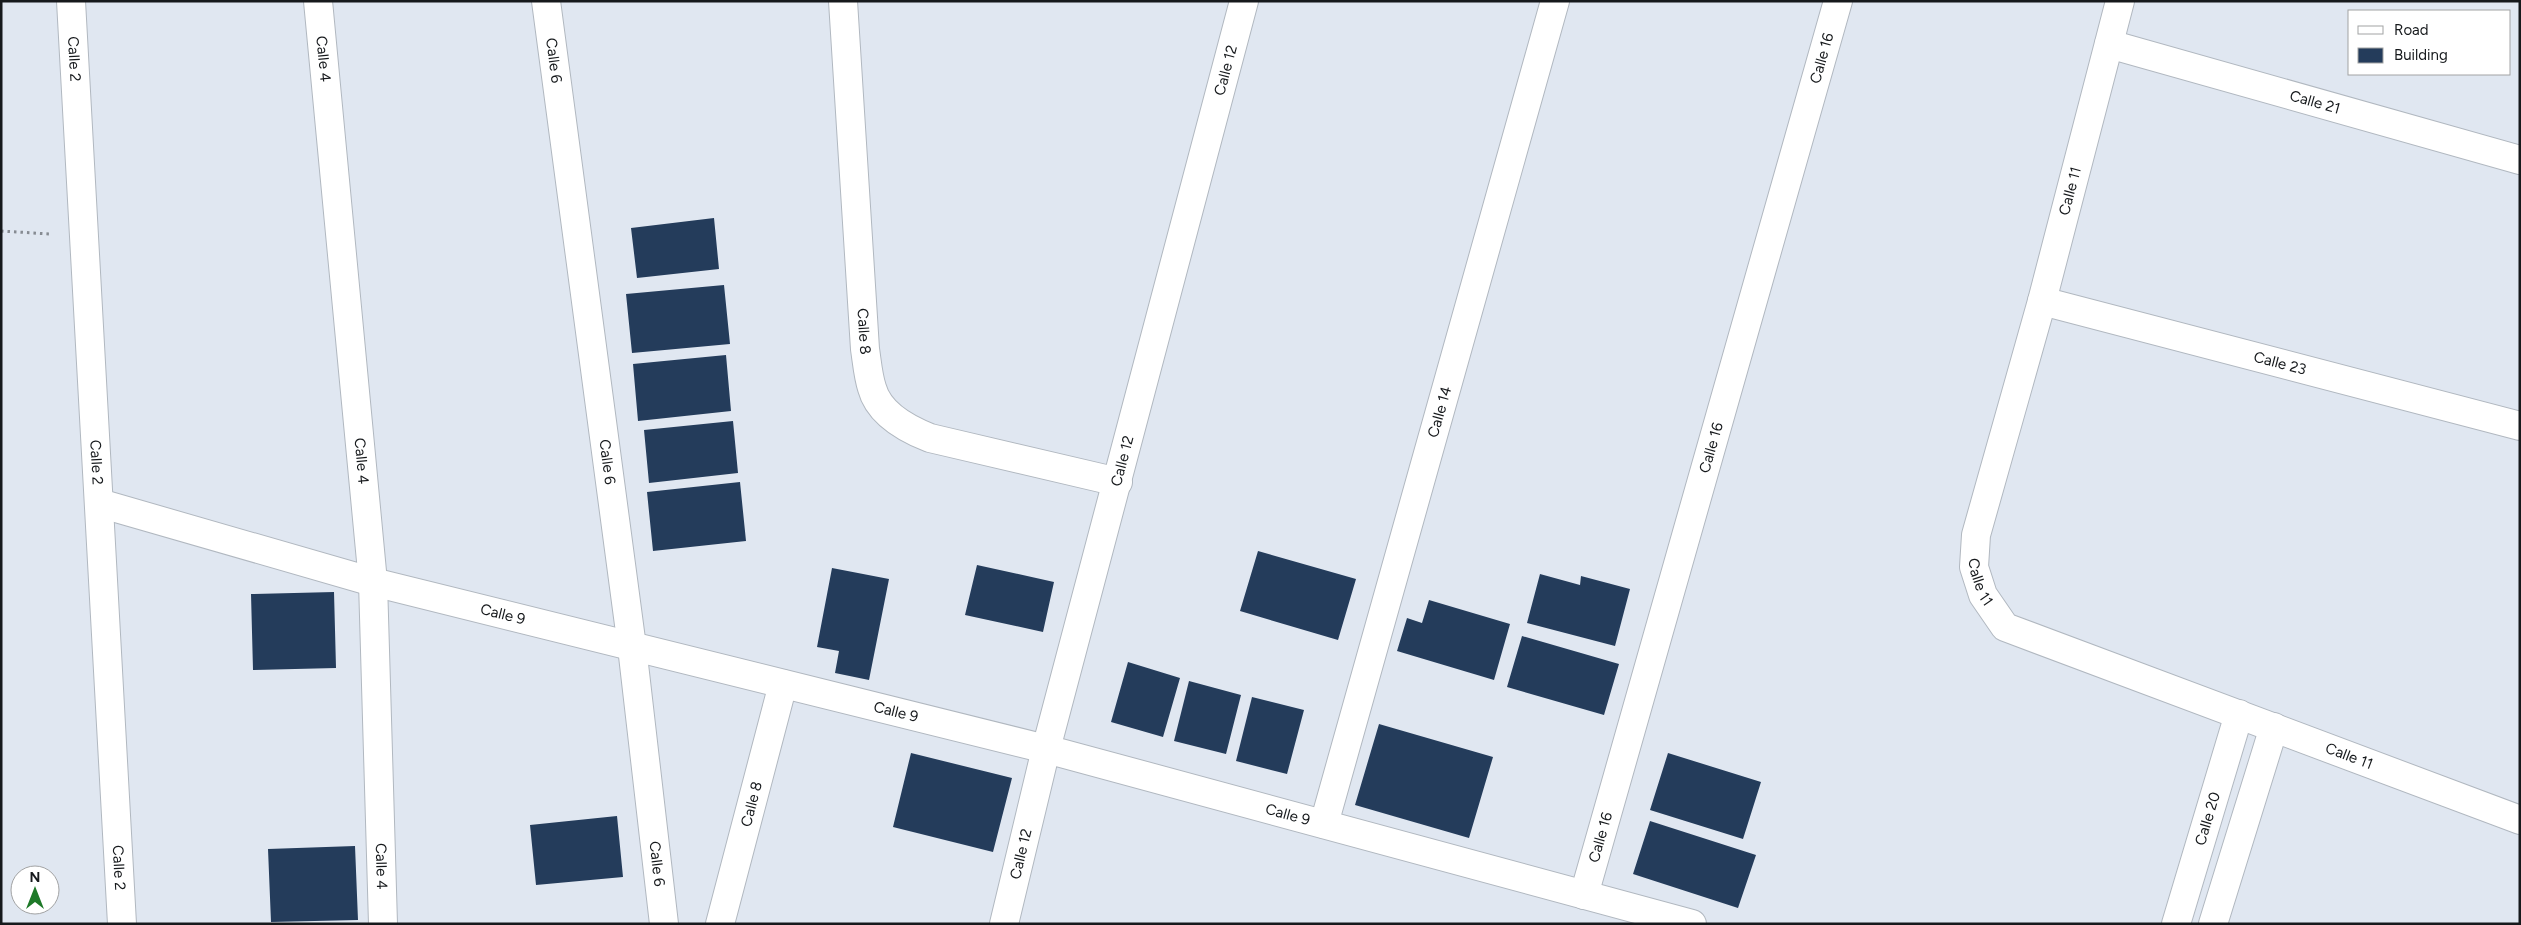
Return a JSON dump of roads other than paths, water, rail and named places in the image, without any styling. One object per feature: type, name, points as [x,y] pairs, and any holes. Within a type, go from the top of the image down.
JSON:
[{"type":"street","name":"Calle 2","points":[[70,1],[122,924]]},
{"type":"street","name":"Calle 4","points":[[318,1],[373,582],[383,924]]},
{"type":"street","name":"Calle 6","points":[[546,1],[632,646],[664,924]]},
{"type":"street","name":"Calle 8","points":[[843,1],[865,349],[872,389],[877,398],[882,406],[905,428],[930,438],[1118,482]]},
{"type":"street","name":"Calle 12","points":[[1004,924],[1046,749],[1244,1]]},
{"type":"street","name":"Calle 14","points":[[1324,824],[1555,1]]},
{"type":"street","name":"Calle 16","points":[[1584,895],[1838,1]]},
{"type":"street","name":"Calle 11","points":[[2120,1],[2042,302],[1976,535],[1974,566],[1983,595],[2005,627],[2519,818]]},
{"type":"street","name":"Calle 21","points":[[2109,44],[2520,160]]},
{"type":"street","name":"Calle 23","points":[[2042,302],[2520,426]]},
{"type":"street","name":"Calle 9","points":[[99,503],[373,582],[1046,749],[1692,924]]},
{"type":"street","name":"Calle 8","points":[[720,924],[783,684]]},
{"type":"street","name":"Calle 20","points":[[2176,924],[2239,714]]},
{"type":"street","points":[[2213,924],[2274,727]]}]
